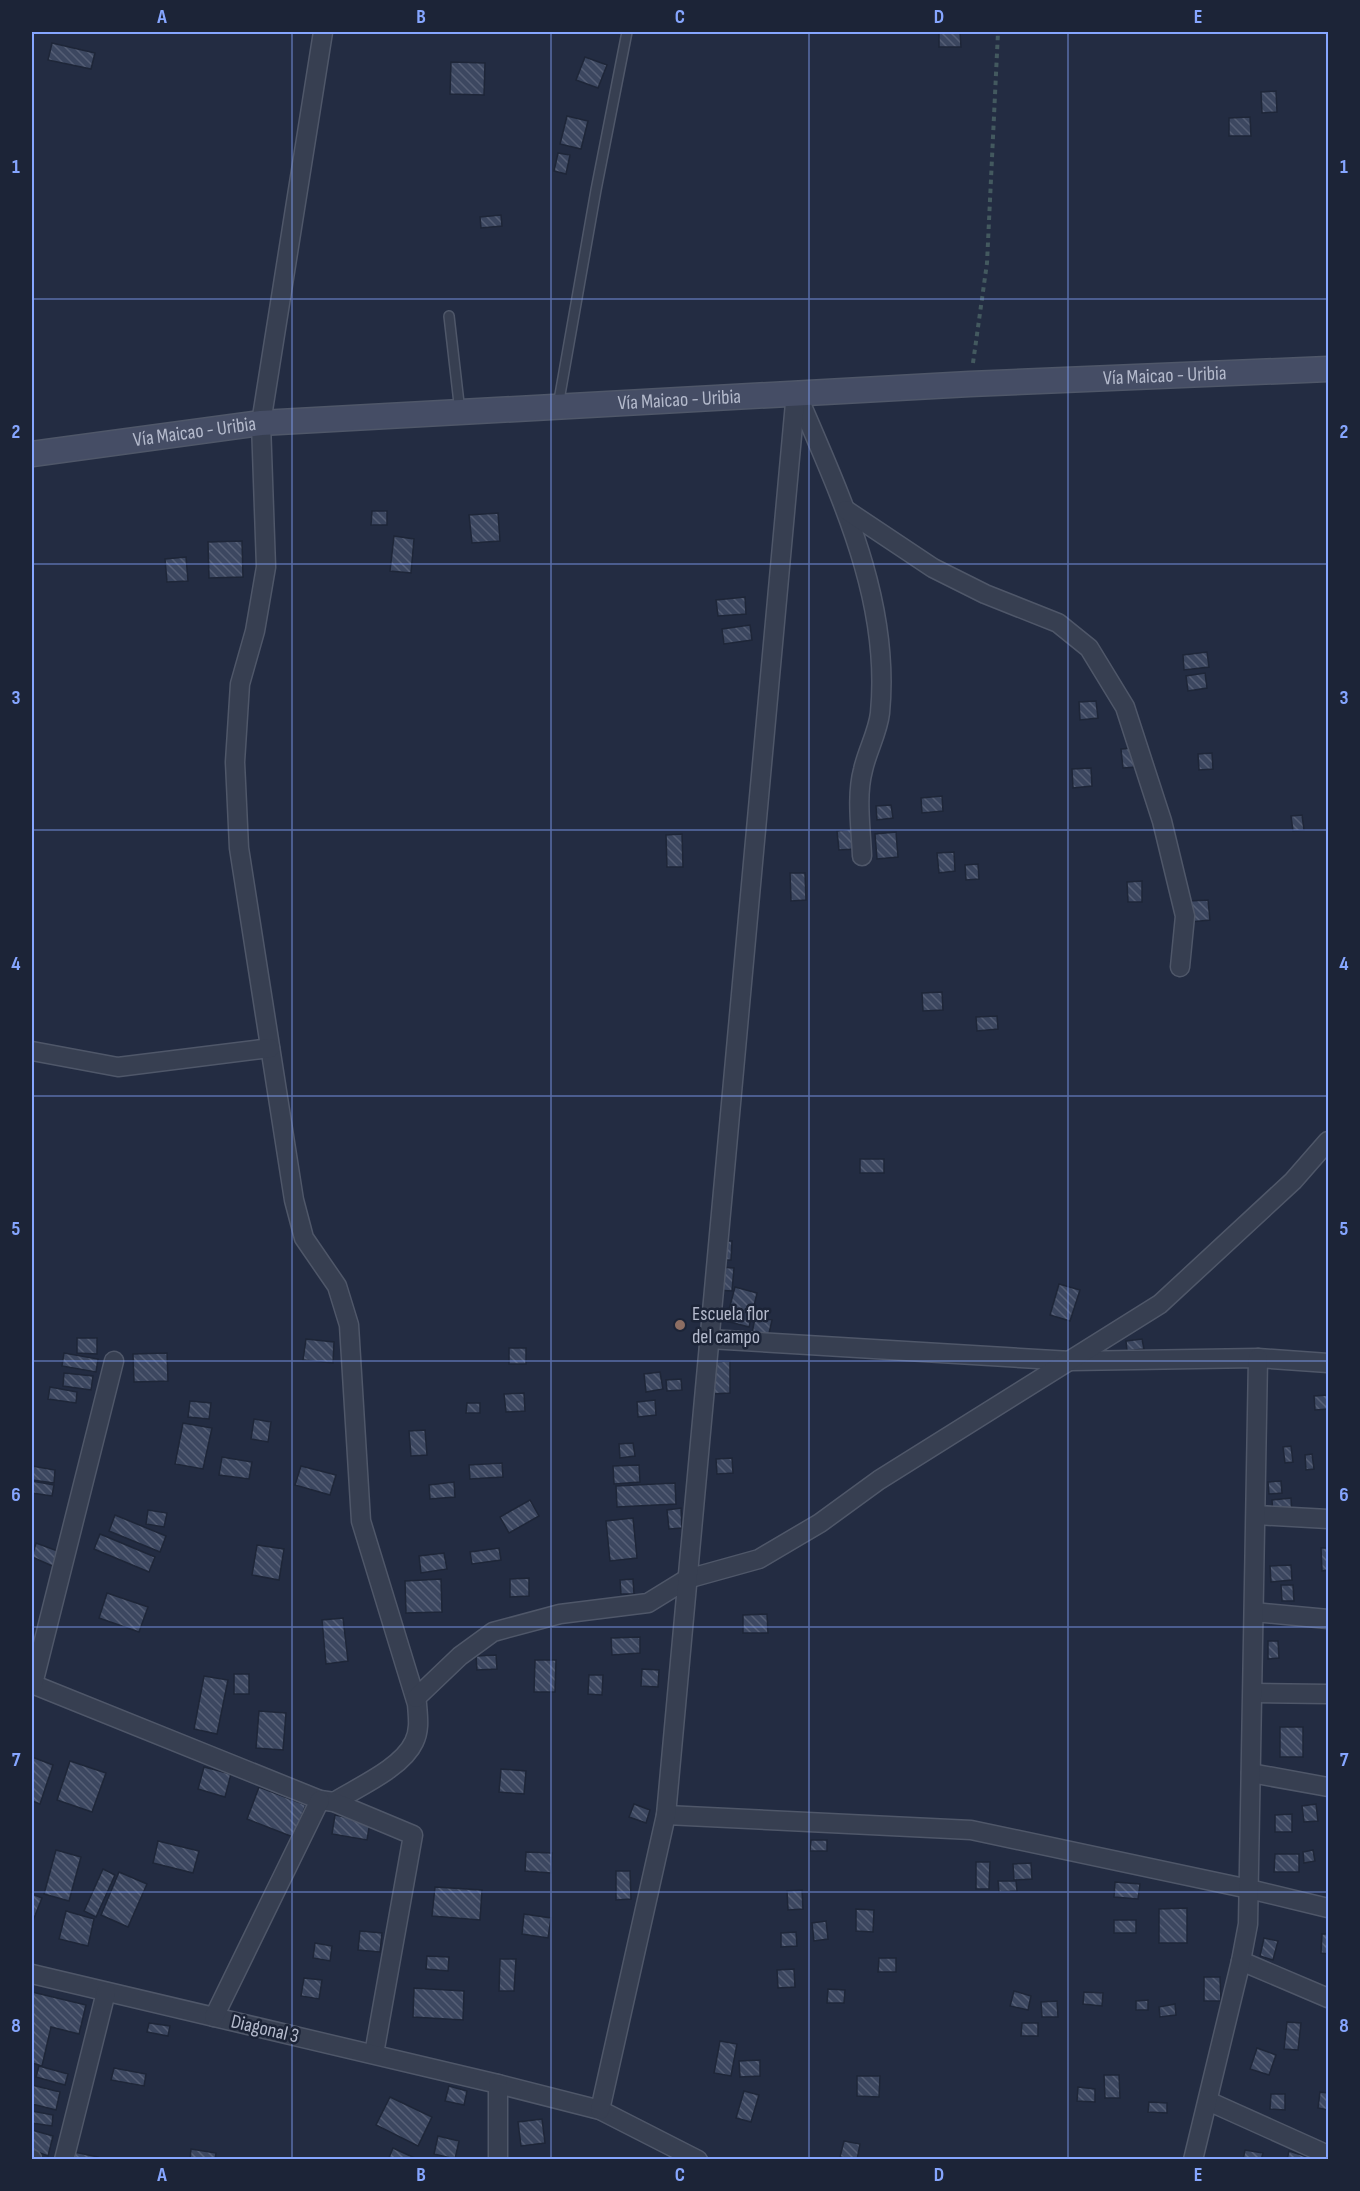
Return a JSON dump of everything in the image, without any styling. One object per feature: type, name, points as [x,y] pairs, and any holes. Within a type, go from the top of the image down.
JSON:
[{"type":"street","points":[[214,2017],[327,1801],[395,1765],[414,1743],[419,1725],[417,1698],[361,1521],[349,1325],[337,1286],[304,1238],[294,1200],[239,848],[236,762],[240,684],[255,631],[266,567],[261,423],[323,32]]},
{"type":"street","name":"Vía Maicao - Uribia","points":[[32,454],[261,423],[970,384],[1329,369]]},
{"type":"street","points":[[796,393],[856,535],[869,581],[881,660],[880,715],[862,772],[862,856]]},
{"type":"street","points":[[600,2110],[666,1815],[796,393]]},
{"type":"street","points":[[846,510],[933,567],[985,594],[1058,623],[1089,648],[1125,706],[1162,821],[1185,916],[1180,967]]},
{"type":"street","points":[[32,1051],[118,1067],[270,1048]]},
{"type":"street","points":[[417,1698],[460,1656],[493,1632],[560,1614],[648,1603],[687,1579],[759,1559],[820,1523],[879,1480],[1160,1304],[1293,1181],[1329,1141]]},
{"type":"street","points":[[709,1339],[1071,1361],[1258,1358],[1329,1363]]},
{"type":"street","points":[[1193,2160],[1248,1924],[1258,1358]]},
{"type":"street","points":[[114,1361],[32,1684],[413,1835],[374,2054]]},
{"type":"street","points":[[1256,1515],[1329,1519]]},
{"type":"street","points":[[1254,1612],[1329,1619]]},
{"type":"street","points":[[1253,1693],[1329,1694]]},
{"type":"street","points":[[1251,1773],[1329,1787]]},
{"type":"street","points":[[666,1815],[971,1830],[1329,1908]]},
{"type":"street","points":[[1241,1961],[1329,1998]]},
{"type":"street","name":"Diagonal 3","points":[[32,1974],[374,2054],[600,2110],[698,2160]]},
{"type":"street","points":[[64,2160],[106,1992]]},
{"type":"street","points":[[498,2084],[498,2160]]},
{"type":"street","points":[[1208,2101],[1329,2155]]},
{"type":"lane","points":[[558,406],[596,190],[627,32]]},
{"type":"lane","points":[[449,316],[460,412]]},
{"type":"path","points":[[970,384],[987,263],[998,32]]},
{"type":"building","points":[[939,32],[960,32],[961,47],[939,47]]},
{"type":"building","points":[[52,43],[95,53],[91,69],[48,60]]},
{"type":"building","points":[[585,57],[607,65],[598,88],[576,80]]},
{"type":"building","points":[[451,62],[485,63],[484,95],[450,94]]},
{"type":"building","points":[[1276,91],[1277,112],[1262,113],[1261,92]]},
{"type":"building","points":[[567,116],[588,121],[581,149],[560,144]]},
{"type":"building","points":[[1250,117],[1251,136],[1229,136],[1229,118]]},
{"type":"building","points":[[558,153],[570,155],[566,174],[554,171]]},
{"type":"building","points":[[501,215],[502,226],[481,228],[480,217]]},
{"type":"building","points":[[372,511],[387,511],[387,525],[371,525]]},
{"type":"building","points":[[498,513],[500,541],[472,543],[469,515]]},
{"type":"building","points":[[394,536],[414,539],[411,573],[390,571]]},
{"type":"building","points":[[242,541],[243,577],[209,578],[208,542]]},
{"type":"building","points":[[186,557],[188,581],[167,582],[165,559]]},
{"type":"building","points":[[745,597],[746,614],[718,616],[716,600]]},
{"type":"building","points":[[750,625],[752,640],[724,644],[722,629]]},
{"type":"building","points":[[1207,652],[1209,667],[1184,670],[1183,655]]},
{"type":"building","points":[[1205,673],[1207,688],[1188,691],[1186,676]]},
{"type":"building","points":[[1096,701],[1098,718],[1080,720],[1079,702]]},
{"type":"building","points":[[1135,748],[1136,767],[1123,768],[1121,749]]},
{"type":"building","points":[[1212,753],[1213,769],[1199,770],[1198,754]]},
{"type":"building","points":[[1091,768],[1092,786],[1073,788],[1072,769]]},
{"type":"building","points":[[942,796],[943,811],[922,813],[921,798]]},
{"type":"building","points":[[891,805],[893,818],[877,820],[876,806]]},
{"type":"building","points":[[1302,815],[1304,830],[1293,831],[1291,816]]},
{"type":"building","points":[[853,829],[855,849],[839,850],[837,831]]},
{"type":"building","points":[[896,832],[898,857],[877,859],[875,834]]},
{"type":"building","points":[[682,834],[683,867],[667,867],[666,835]]},
{"type":"building","points":[[954,852],[955,871],[939,873],[937,853]]},
{"type":"building","points":[[978,864],[979,879],[966,880],[965,865]]},
{"type":"building","points":[[790,873],[805,873],[806,900],[791,901]]},
{"type":"building","points":[[1142,881],[1142,902],[1128,902],[1127,882]]},
{"type":"building","points":[[1208,900],[1210,920],[1190,922],[1189,901]]},
{"type":"building","points":[[942,992],[943,1010],[923,1011],[922,993]]},
{"type":"building","points":[[997,1016],[998,1029],[977,1031],[976,1017]]},
{"type":"building","points":[[860,1159],[884,1159],[884,1173],[860,1173]]},
{"type":"building","points":[[722,1241],[732,1241],[731,1260],[721,1260]]},
{"type":"building","points":[[718,1267],[734,1268],[732,1291],[717,1290]]},
{"type":"building","points":[[1059,1284],[1080,1290],[1070,1321],[1050,1315]]},
{"type":"building","points":[[735,1287],[757,1293],[749,1327],[726,1321]]},
{"type":"building","points":[[755,1317],[772,1320],[768,1338],[752,1334]]},
{"type":"building","points":[[77,1338],[97,1338],[97,1354],[77,1353]]},
{"type":"building","points":[[306,1339],[334,1342],[333,1363],[303,1360]]},
{"type":"building","points":[[1142,1339],[1144,1349],[1127,1351],[1126,1341]]},
{"type":"building","points":[[509,1348],[526,1348],[526,1364],[509,1364]]},
{"type":"building","points":[[64,1353],[98,1359],[96,1372],[62,1366]]},
{"type":"building","points":[[167,1353],[168,1381],[134,1382],[133,1354]]},
{"type":"building","points":[[730,1361],[730,1393],[710,1394],[709,1362]]},
{"type":"building","points":[[660,1372],[663,1389],[646,1392],[644,1374]]},
{"type":"building","points":[[64,1373],[93,1376],[91,1390],[63,1386]]},
{"type":"building","points":[[681,1379],[682,1390],[667,1391],[666,1380]]},
{"type":"building","points":[[50,1387],[77,1392],[76,1403],[48,1399]]},
{"type":"building","points":[[524,1393],[525,1411],[506,1412],[504,1394]]},
{"type":"building","points":[[1328,1395],[1328,1409],[1315,1410],[1314,1396]]},
{"type":"building","points":[[655,1400],[656,1415],[638,1417],[637,1402]]},
{"type":"building","points":[[190,1401],[211,1403],[209,1419],[188,1417]]},
{"type":"building","points":[[467,1403],[480,1403],[480,1413],[466,1413]]},
{"type":"building","points":[[254,1419],[271,1422],[268,1442],[251,1439]]},
{"type":"building","points":[[183,1423],[212,1428],[203,1469],[175,1464]]},
{"type":"building","points":[[425,1430],[427,1455],[411,1456],[409,1431]]},
{"type":"building","points":[[633,1443],[635,1456],[620,1458],[619,1444]]},
{"type":"building","points":[[1291,1446],[1293,1462],[1285,1463],[1283,1447]]},
{"type":"building","points":[[1312,1454],[1314,1469],[1306,1470],[1305,1455]]},
{"type":"building","points":[[222,1457],[252,1462],[249,1479],[219,1475]]},
{"type":"building","points":[[732,1458],[733,1473],[717,1474],[716,1459]]},
{"type":"building","points":[[502,1463],[503,1477],[470,1479],[469,1465]]},
{"type":"building","points":[[639,1465],[640,1482],[614,1484],[613,1466]]},
{"type":"building","points":[[32,1466],[55,1470],[54,1483],[32,1480]]},
{"type":"building","points":[[301,1466],[336,1475],[330,1495],[295,1485]]},
{"type":"building","points":[[32,1481],[54,1485],[52,1496],[32,1493]]},
{"type":"building","points":[[1281,1481],[1282,1493],[1269,1494],[1268,1482]]},
{"type":"building","points":[[454,1482],[455,1497],[430,1499],[429,1485]]},
{"type":"building","points":[[675,1483],[676,1504],[617,1507],[616,1486]]},
{"type":"building","points":[[1291,1498],[1292,1514],[1273,1515],[1272,1500]]},
{"type":"building","points":[[530,1500],[539,1516],[509,1533],[500,1517]]},
{"type":"building","points":[[681,1508],[682,1528],[669,1529],[667,1510]]},
{"type":"building","points":[[148,1510],[167,1513],[164,1527],[146,1524]]},
{"type":"building","points":[[115,1515],[166,1536],[160,1552],[109,1531]]},
{"type":"building","points":[[633,1518],[637,1558],[610,1561],[606,1521]]},
{"type":"building","points":[[100,1534],[155,1557],[149,1572],[94,1549]]},
{"type":"building","points":[[36,1543],[63,1553],[57,1568],[32,1557]]},
{"type":"building","points":[[257,1545],[284,1549],[279,1580],[252,1575]]},
{"type":"building","points":[[499,1548],[501,1560],[472,1564],[470,1552]]},
{"type":"building","points":[[1321,1548],[1328,1548],[1328,1570],[1322,1571]]},
{"type":"building","points":[[444,1553],[447,1569],[421,1573],[419,1556]]},
{"type":"building","points":[[1291,1565],[1292,1580],[1271,1582],[1270,1566]]},
{"type":"building","points":[[529,1578],[529,1596],[510,1597],[510,1579]]},
{"type":"building","points":[[441,1579],[442,1612],[406,1613],[405,1581]]},
{"type":"building","points":[[633,1579],[634,1594],[621,1594],[620,1580]]},
{"type":"building","points":[[1281,1585],[1293,1585],[1294,1601],[1282,1601]]},
{"type":"building","points":[[107,1593],[148,1607],[139,1632],[99,1618]]},
{"type":"building","points":[[767,1614],[768,1633],[743,1633],[743,1615]]},
{"type":"building","points":[[343,1618],[348,1661],[326,1664],[322,1620]]},
{"type":"building","points":[[640,1637],[640,1653],[612,1655],[611,1638]]},
{"type":"building","points":[[1268,1641],[1278,1641],[1279,1658],[1268,1659]]},
{"type":"building","points":[[496,1655],[497,1669],[477,1670],[476,1656]]},
{"type":"building","points":[[535,1660],[556,1660],[555,1692],[534,1692]]},
{"type":"building","points":[[642,1669],[659,1670],[658,1687],[641,1686]]},
{"type":"building","points":[[234,1674],[249,1674],[249,1694],[234,1694]]},
{"type":"building","points":[[589,1675],[603,1675],[602,1695],[588,1694]]},
{"type":"building","points":[[204,1676],[228,1680],[217,1734],[194,1729]]},
{"type":"building","points":[[259,1711],[286,1713],[283,1750],[256,1748]]},
{"type":"building","points":[[1280,1727],[1303,1727],[1303,1757],[1280,1757]]},
{"type":"building","points":[[32,1757],[53,1765],[40,1804],[32,1801]]},
{"type":"building","points":[[70,1761],[106,1773],[92,1812],[57,1800]]},
{"type":"building","points":[[204,1767],[231,1774],[225,1797],[198,1789]]},
{"type":"building","points":[[501,1769],[526,1771],[524,1794],[499,1792]]},
{"type":"building","points":[[259,1787],[306,1805],[293,1837],[247,1819]]},
{"type":"building","points":[[634,1804],[650,1810],[646,1823],[629,1817]]},
{"type":"building","points":[[1316,1804],[1318,1821],[1304,1822],[1302,1806]]},
{"type":"building","points":[[1292,1814],[1292,1832],[1275,1832],[1275,1815]]},
{"type":"building","points":[[335,1815],[370,1822],[367,1840],[332,1834]]},
{"type":"building","points":[[811,1840],[827,1840],[827,1851],[810,1851]]},
{"type":"building","points":[[158,1841],[199,1851],[193,1873],[153,1863]]},
{"type":"building","points":[[56,1850],[81,1857],[69,1901],[44,1894]]},
{"type":"building","points":[[1313,1850],[1315,1861],[1304,1863],[1303,1852]]},
{"type":"building","points":[[526,1852],[552,1853],[551,1873],[525,1871]]},
{"type":"building","points":[[1275,1854],[1299,1854],[1299,1872],[1274,1872]]},
{"type":"building","points":[[976,1862],[990,1862],[989,1889],[976,1889]]},
{"type":"building","points":[[1031,1863],[1032,1879],[1014,1880],[1013,1864]]},
{"type":"building","points":[[103,1869],[115,1875],[96,1917],[84,1911]]},
{"type":"building","points":[[616,1871],[630,1871],[631,1899],[616,1900]]},
{"type":"building","points":[[119,1872],[147,1884],[128,1927],[101,1915]]},
{"type":"building","points":[[998,1881],[1016,1881],[1017,1891],[999,1892]]},
{"type":"building","points":[[1115,1882],[1140,1884],[1138,1899],[1114,1897]]},
{"type":"building","points":[[435,1887],[482,1890],[480,1920],[432,1916]]},
{"type":"building","points":[[802,1890],[803,1909],[788,1910],[787,1891]]},
{"type":"building","points":[[32,1894],[42,1898],[32,1923]]},
{"type":"building","points":[[1187,1908],[1187,1943],[1159,1943],[1159,1909]]},
{"type":"building","points":[[856,1909],[874,1910],[873,1932],[856,1931]]},
{"type":"building","points":[[66,1911],[94,1919],[88,1946],[59,1939]]},
{"type":"building","points":[[524,1914],[551,1918],[548,1938],[522,1934]]},
{"type":"building","points":[[1114,1920],[1136,1920],[1136,1933],[1114,1933]]},
{"type":"building","points":[[826,1921],[828,1939],[814,1941],[812,1923]]},
{"type":"building","points":[[360,1931],[382,1933],[380,1952],[358,1950]]},
{"type":"building","points":[[796,1932],[797,1946],[781,1947],[781,1933]]},
{"type":"building","points":[[1322,1934],[1328,1934],[1328,1954],[1321,1953]]},
{"type":"building","points":[[1264,1938],[1278,1941],[1273,1960],[1260,1956]]},
{"type":"building","points":[[315,1943],[332,1946],[330,1961],[313,1958]]},
{"type":"building","points":[[427,1956],[449,1957],[448,1971],[426,1969]]},
{"type":"building","points":[[879,1958],[896,1958],[896,1972],[878,1972]]},
{"type":"building","points":[[500,1959],[516,1959],[514,1991],[499,1991]]},
{"type":"building","points":[[794,1969],[795,1987],[778,1988],[777,1970]]},
{"type":"building","points":[[1204,1977],[1220,1977],[1221,2001],[1204,2001]]},
{"type":"building","points":[[304,1978],[322,1980],[319,1999],[301,1996]]},
{"type":"building","points":[[414,1988],[464,1991],[463,2020],[413,2017]]},
{"type":"building","points":[[828,1989],[845,1990],[844,2003],[827,2003]]},
{"type":"building","points":[[1014,1991],[1031,1996],[1028,2010],[1010,2006]]},
{"type":"building","points":[[32,1992],[86,2005],[79,2034],[51,2027],[42,2066],[32,2063]]},
{"type":"building","points":[[1084,1992],[1103,1993],[1102,2006],[1083,2004]]},
{"type":"building","points":[[1148,2000],[1148,2010],[1136,2010],[1136,2001]]},
{"type":"building","points":[[1057,2001],[1058,2017],[1042,2017],[1041,2002]]},
{"type":"building","points":[[1175,2004],[1176,2015],[1160,2017],[1159,2007]]},
{"type":"building","points":[[1287,2022],[1301,2023],[1298,2050],[1284,2049]]},
{"type":"building","points":[[149,2023],[170,2026],[168,2036],[147,2032]]},
{"type":"building","points":[[1022,2023],[1038,2023],[1038,2036],[1021,2036]]},
{"type":"building","points":[[720,2041],[737,2044],[731,2076],[714,2073]]},
{"type":"building","points":[[1257,2048],[1276,2055],[1269,2075],[1250,2069]]},
{"type":"building","points":[[760,2060],[760,2076],[740,2077],[739,2061]]},
{"type":"building","points":[[39,2066],[68,2074],[65,2085],[36,2077]]},
{"type":"building","points":[[114,2068],[146,2074],[144,2086],[111,2080]]},
{"type":"building","points":[[1104,2075],[1119,2075],[1120,2098],[1105,2098]]},
{"type":"building","points":[[857,2076],[880,2076],[879,2097],[857,2096]]},
{"type":"building","points":[[32,2085],[60,2092],[56,2110],[32,2104]]},
{"type":"building","points":[[449,2086],[467,2091],[464,2105],[445,2101]]},
{"type":"building","points":[[1078,2087],[1095,2089],[1095,2102],[1077,2101]]},
{"type":"building","points":[[744,2091],[759,2095],[751,2122],[736,2118]]},
{"type":"building","points":[[1320,2092],[1328,2093],[1328,2110],[1318,2108]]},
{"type":"building","points":[[1271,2094],[1285,2094],[1285,2110],[1270,2109]]},
{"type":"building","points":[[390,2097],[432,2117],[418,2146],[376,2125]]},
{"type":"building","points":[[1149,2102],[1167,2103],[1167,2113],[1148,2112]]},
{"type":"building","points":[[32,2111],[53,2115],[52,2126],[32,2123]]},
{"type":"building","points":[[542,2119],[545,2143],[521,2146],[518,2122]]},
{"type":"building","points":[[32,2130],[53,2136],[48,2156],[32,2150]]},
{"type":"building","points":[[438,2136],[459,2141],[455,2159],[434,2154]]},
{"type":"building","points":[[844,2141],[860,2144],[857,2160],[840,2157]]},
{"type":"building","points":[[393,2148],[419,2160],[388,2160]]},
{"type":"building","points":[[191,2149],[216,2153],[215,2160],[190,2160]]},
{"type":"building","points":[[1245,2150],[1263,2153],[1261,2160],[1243,2160]]},
{"type":"building","points":[[1289,2151],[1314,2159],[1314,2160],[1287,2160]]},
{"type":"building","points":[[74,2152],[98,2157],[97,2160],[72,2160]]},
{"type":"place","name":"Escuela flor del campo","points":[[680,1325]]}]
